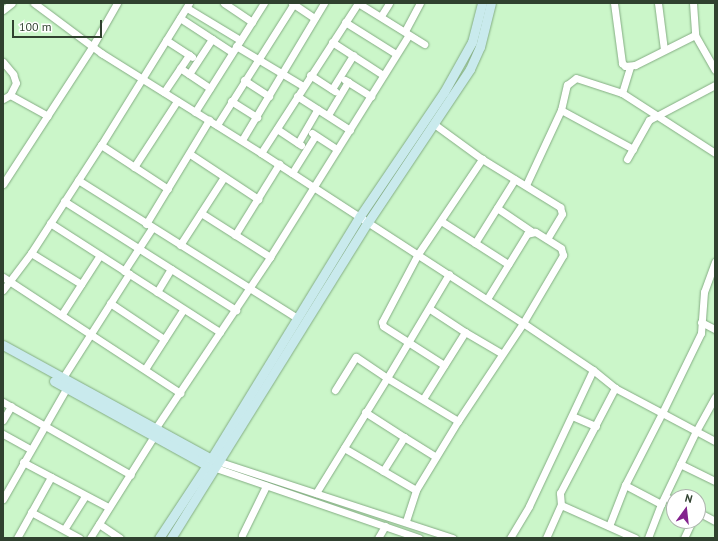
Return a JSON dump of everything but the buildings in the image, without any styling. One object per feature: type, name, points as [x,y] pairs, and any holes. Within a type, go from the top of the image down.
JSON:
[{"type":"main road","points":[[159,538],[213,463],[461,64],[472,42],[482,3]]},
{"type":"main road","points":[[171,538],[297,318],[364,219],[434,124],[470,69],[480,47],[491,3]]},
{"type":"main road","points":[[3,345],[155,432],[213,463]]},
{"type":"main road","points":[[3,352],[66,388],[155,432]]},
{"type":"street","points":[[3,10],[12,3]]},
{"type":"street","points":[[34,3],[92,46],[177,101],[242,140],[449,274],[593,370],[615,388],[715,441]]},
{"type":"street","points":[[3,184],[48,116],[117,3]]},
{"type":"street","points":[[224,3],[233,5],[252,22]]},
{"type":"street","points":[[195,112],[264,3]]},
{"type":"street","points":[[217,125],[293,3],[314,18]]},
{"type":"street","points":[[242,140],[324,3]]},
{"type":"street","points":[[262,153],[310,75],[358,3],[424,44]]},
{"type":"street","points":[[381,16],[389,3]]},
{"type":"street","points":[[90,538],[108,508],[131,475],[155,432],[236,310],[270,257],[312,186],[371,96],[396,54],[419,3]]},
{"type":"street","points":[[614,3],[622,62],[625,66],[630,67],[695,35]]},
{"type":"street","points":[[658,3],[664,50]]},
{"type":"street","points":[[693,3],[695,35],[715,70]]},
{"type":"street","points":[[3,290],[31,253],[101,145],[188,5],[236,46],[304,86]]},
{"type":"street","points":[[180,18],[212,39],[236,46]]},
{"type":"street","points":[[345,22],[396,54]]},
{"type":"street","points":[[189,74],[212,39]]},
{"type":"street","points":[[166,40],[198,60]]},
{"type":"street","points":[[332,42],[383,75]]},
{"type":"street","points":[[164,92],[189,55]]},
{"type":"street","points":[[332,89],[353,55]]},
{"type":"street","points":[[3,62],[15,79],[15,86],[10,94],[3,99]]},
{"type":"street","points":[[622,93],[630,67]]},
{"type":"street","points":[[180,68],[210,88]]},
{"type":"street","points":[[310,75],[340,95]]},
{"type":"street","points":[[340,77],[371,96]]},
{"type":"street","points":[[526,185],[561,110],[567,85],[576,78],[622,93],[655,116],[715,153]]},
{"type":"street","points":[[244,80],[269,96]]},
{"type":"street","points":[[328,116],[348,82]]},
{"type":"street","points":[[627,159],[649,120],[715,84]]},
{"type":"street","points":[[10,94],[48,116]]},
{"type":"street","points":[[297,96],[350,130]]},
{"type":"street","points":[[134,167],[177,101]]},
{"type":"street","points":[[232,101],[256,116]]},
{"type":"street","points":[[298,143],[318,109]]},
{"type":"street","points":[[561,110],[633,149]]},
{"type":"street","points":[[62,379],[110,304],[127,273],[168,189],[209,120]]},
{"type":"street","points":[[434,124],[482,159],[526,185],[562,210],[547,239]]},
{"type":"street","points":[[277,129],[307,148]]},
{"type":"street","points":[[306,130],[337,149]]},
{"type":"street","points":[[292,172],[315,136]]},
{"type":"street","points":[[101,145],[168,189]]},
{"type":"street","points":[[190,154],[258,199]]},
{"type":"street","points":[[444,366],[383,326],[382,322],[418,254],[482,159]]},
{"type":"street","points":[[235,235],[279,164]]},
{"type":"street","points":[[180,245],[224,177]]},
{"type":"street","points":[[475,243],[515,179]]},
{"type":"street","points":[[78,180],[297,318]]},
{"type":"street","points":[[64,201],[236,310]]},
{"type":"street","points":[[406,521],[416,490],[435,456],[523,323],[563,255],[561,248],[547,239],[531,232],[497,208]]},
{"type":"street","points":[[201,213],[270,257]]},
{"type":"street","points":[[441,221],[508,264]]},
{"type":"street","points":[[50,223],[183,310],[220,332]]},
{"type":"street","points":[[487,299],[508,264],[531,232]]},
{"type":"street","points":[[31,253],[80,284]]},
{"type":"street","points":[[62,314],[100,255]]},
{"type":"street","points":[[609,526],[625,485],[701,333],[704,292],[712,281],[715,262]]},
{"type":"street","points":[[156,292],[171,269]]},
{"type":"street","points":[[316,493],[430,308],[449,274]]},
{"type":"street","points":[[3,277],[146,369],[180,393]]},
{"type":"street","points":[[110,304],[164,339]]},
{"type":"street","points":[[430,308],[465,332],[502,353]]},
{"type":"street","points":[[146,369],[183,310]]},
{"type":"street","points":[[701,322],[715,328]]},
{"type":"street","points":[[422,399],[465,332]]},
{"type":"street","points":[[336,390],[356,357],[387,378],[458,421]]},
{"type":"street","points":[[510,538],[529,506],[593,370]]},
{"type":"street","points":[[3,499],[66,388]]},
{"type":"street","points":[[546,538],[561,505],[560,493],[615,388]]},
{"type":"street","points":[[669,489],[696,431],[715,397]]},
{"type":"street","points":[[3,402],[131,475]]},
{"type":"street","points":[[3,420],[11,406]]},
{"type":"street","points":[[365,412],[435,456]]},
{"type":"street","points":[[572,416],[596,426]]},
{"type":"street","points":[[3,434],[30,449]]},
{"type":"street","points":[[383,471],[404,437]]},
{"type":"street","points":[[344,448],[416,490]]},
{"type":"street","points":[[23,462],[108,508]]},
{"type":"street","points":[[213,463],[266,486],[419,538]]},
{"type":"street","points":[[213,463],[406,521],[453,538]]},
{"type":"street","points":[[680,464],[715,481]]},
{"type":"street","points":[[17,538],[51,477]]},
{"type":"street","points":[[625,485],[661,504]]},
{"type":"street","points":[[243,537],[266,486]]},
{"type":"street","points":[[64,528],[86,496]]},
{"type":"street","points":[[648,538],[661,504],[666,497]]},
{"type":"street","points":[[561,505],[635,538]]},
{"type":"street","points":[[31,512],[64,528],[80,538]]},
{"type":"street","points":[[706,516],[715,521]]},
{"type":"street","points":[[99,524],[120,538]]},
{"type":"street","points":[[378,538],[385,526]]}]
